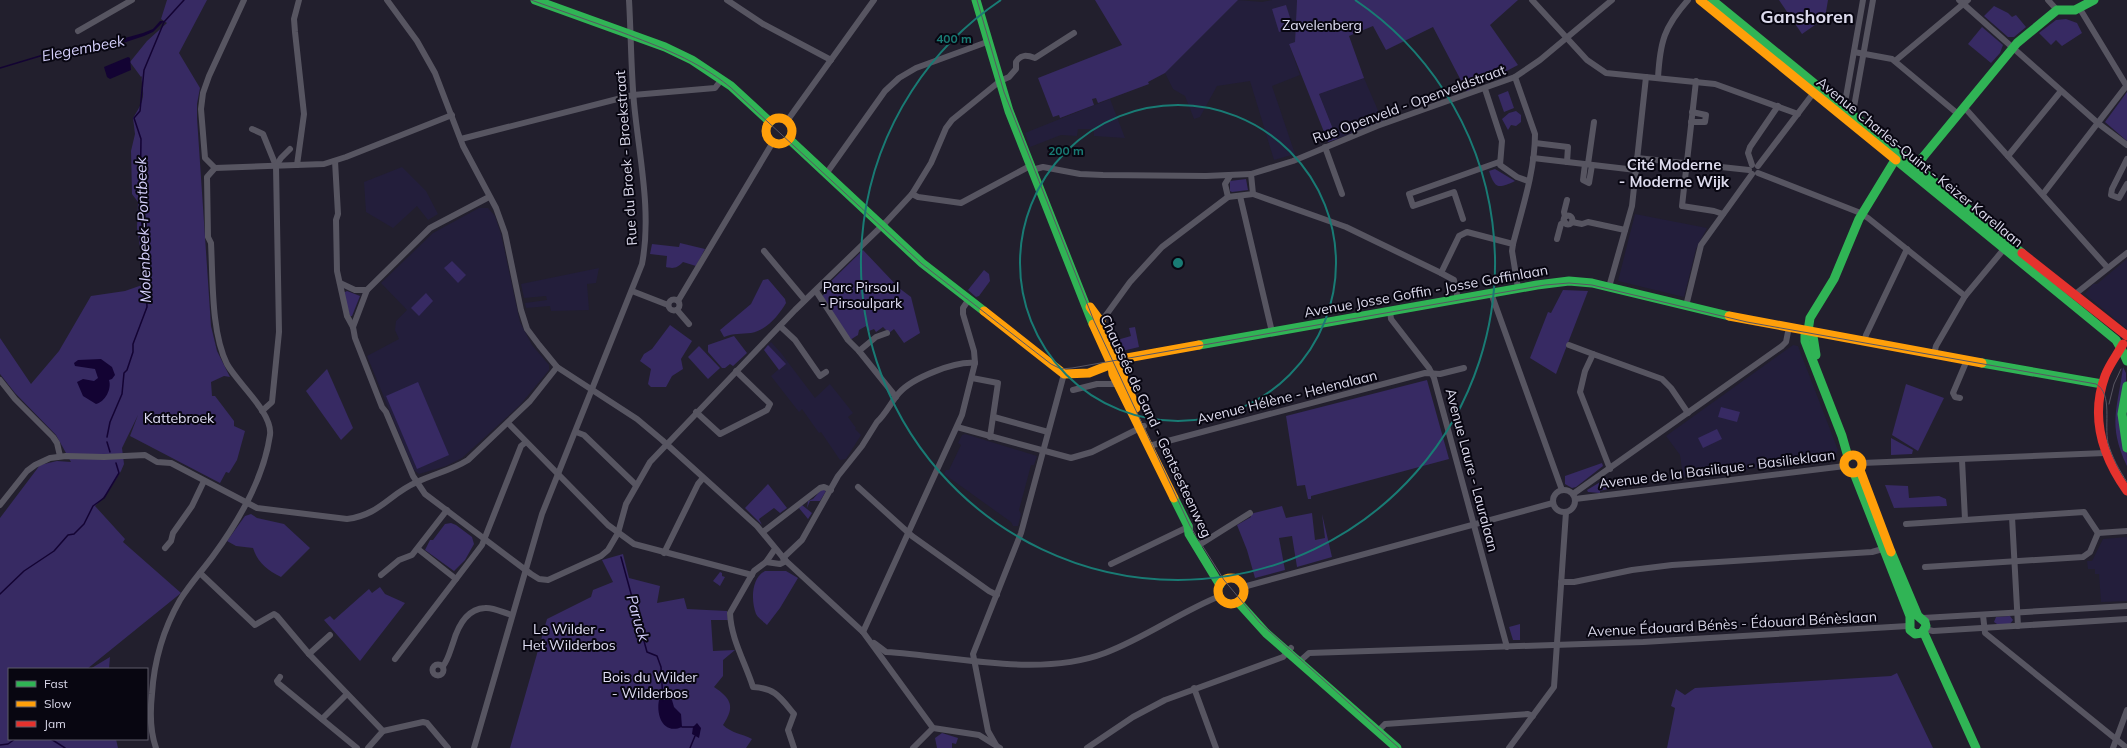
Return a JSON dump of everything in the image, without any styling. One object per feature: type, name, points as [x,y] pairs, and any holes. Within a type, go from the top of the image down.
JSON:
[{"type":"main road","points":[[535,0],[677,52],[722,79],[770,122]]},
{"type":"main road","name":"Chaussée de Gand - Gentsesteenweg","points":[[976,0],[999,82],[1031,168],[1075,276],[1085,307],[1115,364],[1142,427]]},
{"type":"main road","name":"Avenue Charles-Quint - Keizer Karellaan","points":[[1700,0],[1916,166],[2127,338],[2125,355]]},
{"type":"main road","name":"Avenue Charles-Quint - Keizer Karellaan","points":[[1712,0],[1816,90]]},
{"type":"main road","points":[[1914,176],[1916,166],[2013,48],[2057,10],[2080,9],[2094,0]]},
{"type":"main road","name":"Avenue Charles-Quint - Keizer Karellaan","points":[[1849,116],[1914,176],[2116,340],[2125,355]]},
{"type":"main road","points":[[779,118],[787,120],[792,130],[789,139],[779,144],[773,142],[767,137],[766,131],[770,122],[779,118]]},
{"type":"main road","points":[[789,139],[922,263],[1064,374]]},
{"type":"main road","points":[[1851,456],[1805,341],[1811,334],[1810,318],[1834,279],[1862,214],[1895,160],[1916,166]]},
{"type":"main road","name":"Chaussée de Gand - Gentsesteenweg","points":[[1075,276],[1094,314],[1101,322],[1115,364],[1118,384],[1142,427],[1190,527],[1189,534],[1222,583]]},
{"type":"main road","name":"Avenue Josse Goffin - Josse Goffinlaan","points":[[1064,374],[1071,375],[1100,371],[1127,358],[1518,288],[1569,282],[1609,287],[1728,317],[1811,334]]},
{"type":"main road","name":"Avenue Josse Goffin - Josse Goffinlaan","points":[[1728,317],[1738,322],[1788,332],[1811,334]]},
{"type":"main road","points":[[1811,334],[2102,384]]},
{"type":"main road","points":[[2125,355],[2111,362],[2102,384],[2099,422],[2105,454],[2116,476],[2127,491]]},
{"type":"main road","points":[[2127,386],[2122,414],[2127,448]]},
{"type":"main road","points":[[1851,456],[1845,466],[1847,471],[1859,469]]},
{"type":"main road","points":[[1851,456],[1859,458],[1859,469],[1887,548],[1915,620],[1911,631],[1922,631]]},
{"type":"main road","points":[[1240,600],[1227,603],[1220,596],[1222,583],[1234,579],[1241,583],[1243,588],[1240,600],[1258,625],[1289,650],[1397,748]]},
{"type":"main road","points":[[1915,620],[1926,624],[1922,631]]},
{"type":"main road","points":[[1922,631],[1971,748]]},
{"type":"main road","points":[[1922,631],[1976,748]]},
{"type":"street","points":[[78,31],[132,0]]},
{"type":"street","points":[[215,168],[205,158],[202,101],[209,76],[244,0]]},
{"type":"street","points":[[297,165],[304,114],[294,19],[299,0]]},
{"type":"street","points":[[387,0],[421,47],[435,73],[461,139],[505,233],[524,322],[535,341],[558,367],[637,420],[666,444],[763,532],[775,549],[870,640],[881,658],[933,728],[981,736],[998,746]]},
{"type":"street","name":"Rue du Broek - Broekstraat","points":[[474,748],[542,514],[642,264],[646,236],[633,95],[629,0]]},
{"type":"street","points":[[727,0],[763,24],[831,60]]},
{"type":"street","points":[[787,120],[874,0]]},
{"type":"street","points":[[1532,0],[1587,60],[1606,73],[1715,84],[1798,114]]},
{"type":"street","name":"Rue Openveld - Openveldstraat","points":[[1031,168],[1043,167],[1080,174],[1103,175],[1230,176],[1251,174],[1293,161],[1397,119],[1516,77],[1567,38],[1612,0]]},
{"type":"street","points":[[1658,78],[1660,50],[1665,31],[1673,18],[1688,0]]},
{"type":"street","points":[[1840,109],[1846,97],[1863,0]]},
{"type":"street","points":[[1849,116],[1863,54],[1872,0]]},
{"type":"street","points":[[2048,0],[2057,10]]},
{"type":"street","points":[[1895,61],[1963,1],[2061,91],[2127,146]]},
{"type":"street","points":[[2043,194],[2099,124],[2127,85],[2080,9]]},
{"type":"street","points":[[335,161],[338,214],[336,220],[337,271],[343,303],[372,381],[416,482],[425,494],[525,570],[539,579],[548,580],[601,556],[608,550],[618,533],[626,504],[636,484],[650,462],[696,412],[805,300],[882,226],[912,194],[931,164],[944,133],[952,120],[999,82],[1009,77],[1016,69],[1016,62],[1022,56],[1027,55],[1035,58],[1074,33]]},
{"type":"street","points":[[826,174],[885,91],[899,78],[916,68],[987,42]]},
{"type":"street","points":[[1854,52],[1895,61],[1961,110],[2008,156],[2107,267]]},
{"type":"street","points":[[1516,77],[1535,134],[1533,158],[1512,251],[1518,288]]},
{"type":"street","points":[[1609,287],[1632,206],[1646,77]]},
{"type":"street","points":[[461,139],[633,95],[715,88],[722,79]]},
{"type":"street","points":[[1696,81],[1682,206],[1714,211],[1723,214]]},
{"type":"street","points":[[1485,89],[1502,141],[1499,162],[1503,168],[1528,181]]},
{"type":"street","points":[[1686,306],[1702,244],[1754,170],[1816,90]]},
{"type":"street","points":[[2008,156],[2061,91]]},
{"type":"street","points":[[1754,170],[1748,153],[1778,106]]},
{"type":"street","points":[[1691,122],[1705,122],[1706,115],[1692,112]]},
{"type":"street","points":[[156,748],[151,729],[151,706],[158,655],[164,636],[180,600],[214,555],[247,503],[267,449],[270,434],[270,426],[262,411],[227,365],[219,342],[214,317],[212,258],[208,237],[207,177],[215,168],[324,164],[452,115]]},
{"type":"street","points":[[1588,164],[1594,122]]},
{"type":"street","points":[[252,129],[263,134],[276,166],[278,356],[272,402],[262,411]]},
{"type":"street","points":[[678,301],[706,258],[773,142]]},
{"type":"street","points":[[1535,143],[1568,147],[1567,162]]},
{"type":"street","points":[[1325,147],[1342,194]]},
{"type":"street","points":[[276,166],[280,158],[290,149]]},
{"type":"street","points":[[1533,158],[1636,170]]},
{"type":"street","points":[[1637,158],[1754,170],[1862,214],[1965,296]]},
{"type":"street","points":[[2127,159],[2112,189],[2111,195],[2119,198],[2127,184]]},
{"type":"street","points":[[1463,219],[1454,192],[1413,206],[1409,194],[1499,162]]},
{"type":"street","points":[[912,194],[918,197],[961,204],[1031,168]]},
{"type":"street","points":[[1251,174],[1253,194]]},
{"type":"street","points":[[1228,197],[1225,184],[1230,176]]},
{"type":"street","points":[[1101,322],[1130,282],[1162,247],[1228,197],[1253,194],[1346,227],[1441,273],[1454,280],[1458,299]]},
{"type":"street","points":[[1240,196],[1272,332]]},
{"type":"street","points":[[353,327],[367,290],[430,228],[489,197]]},
{"type":"street","points":[[1565,220],[1564,212],[1567,200]]},
{"type":"street","points":[[1557,239],[1561,224],[1571,216],[1572,222],[1582,224],[1588,222],[1625,230]]},
{"type":"street","points":[[1441,273],[1456,242],[1463,233],[1467,232],[1513,244]]},
{"type":"street","points":[[1864,342],[1907,249]]},
{"type":"street","points":[[1934,354],[1936,346],[1965,296],[2004,249]]},
{"type":"street","points":[[764,250],[805,300]]},
{"type":"street","points":[[2074,295],[2107,267],[2127,253]]},
{"type":"street","points":[[340,283],[355,290],[367,290]]},
{"type":"street","points":[[632,291],[668,305],[672,310],[677,310],[689,324]]},
{"type":"street","points":[[816,291],[848,340],[859,351],[896,397]]},
{"type":"street","points":[[1491,293],[1558,475],[1562,490]]},
{"type":"street","points":[[863,632],[957,427],[975,363],[974,351],[963,314],[969,299]]},
{"type":"street","points":[[668,305],[673,300],[678,301]]},
{"type":"street","points":[[677,310],[680,307],[678,301]]},
{"type":"street","name":"Avenue Laure - Lauralaan","points":[[1390,311],[1391,319],[1433,374],[1507,647]]},
{"type":"street","points":[[780,326],[796,340],[821,376]]},
{"type":"street","points":[[1574,497],[1568,490],[1562,490],[1555,494],[1553,503],[1559,511],[1566,512],[1573,508],[1574,497],[1586,485],[1782,346],[1786,342],[1788,332]]},
{"type":"street","points":[[859,351],[876,337],[887,333]]},
{"type":"street","points":[[1569,345],[1662,380],[1671,388],[1688,412]]},
{"type":"street","points":[[1593,354],[1585,371],[1580,392],[1610,469]]},
{"type":"street","points":[[1960,398],[1955,397],[1953,393],[1967,360]]},
{"type":"street","points":[[766,562],[780,564],[802,540],[842,471],[848,466],[876,422],[882,418],[896,397],[908,384],[960,363],[975,363]]},
{"type":"street","points":[[0,505],[27,471],[44,460],[60,456],[147,456],[157,462],[171,463],[257,508],[347,519],[360,517],[373,512],[416,482],[458,466],[468,460],[508,423],[558,367]]},
{"type":"street","name":"Avenue Hélène - Helenalaan","points":[[1151,445],[1425,373],[1433,374],[1464,368]]},
{"type":"street","points":[[696,412],[720,434],[768,410],[770,404],[736,371]]},
{"type":"street","points":[[998,746],[988,731],[973,662],[973,654],[1020,533],[1064,374]]},
{"type":"street","points":[[972,378],[998,383],[990,437]]},
{"type":"street","points":[[0,380],[14,400],[53,437],[57,443],[60,456]]},
{"type":"street","points":[[1073,390],[1097,384],[1118,384]]},
{"type":"street","points":[[994,417],[1048,432]]},
{"type":"street","points":[[508,423],[558,475],[618,533],[641,547],[752,575]]},
{"type":"street","points":[[957,427],[1071,458],[1089,453],[1142,427]]},
{"type":"street","points":[[576,432],[584,435],[636,484]]},
{"type":"street","points":[[395,659],[456,578],[468,565],[484,539],[521,446],[526,442]]},
{"type":"street","points":[[1859,469],[1962,460],[2105,454]]},
{"type":"street","points":[[1962,460],[1965,519]]},
{"type":"street","name":"Avenue de la Basilique - Basilieklaan","points":[[1574,497],[1845,466]]},
{"type":"street","points":[[664,553],[698,484],[703,478]]},
{"type":"street","points":[[165,548],[171,541],[173,533],[192,506],[204,481]]},
{"type":"street","name":"Avenue de la Basilique - Basilieklaan","points":[[1586,485],[1587,494],[1591,496]]},
{"type":"street","points":[[763,532],[820,488],[824,487],[832,490]]},
{"type":"street","points":[[858,487],[909,533],[989,591],[997,594]]},
{"type":"street","points":[[1243,588],[1553,503]]},
{"type":"street","points":[[381,575],[399,560],[412,555],[447,510]]},
{"type":"street","points":[[1509,748],[1554,687],[1566,512]]},
{"type":"street","points":[[1906,524],[2084,512],[2098,533]]},
{"type":"street","points":[[1198,546],[1250,513]]},
{"type":"street","points":[[2012,517],[2018,626]]},
{"type":"street","points":[[1111,564],[1190,527]]},
{"type":"street","points":[[2098,533],[2127,531]]},
{"type":"street","points":[[1925,567],[2083,557],[2090,552],[2098,533]]},
{"type":"street","points":[[1561,582],[1574,582],[1632,570],[1672,565],[1872,552],[1887,548]]},
{"type":"street","points":[[418,549],[456,578]]},
{"type":"street","points":[[775,549],[766,562],[752,575],[730,613],[732,634],[753,686],[768,688],[782,699],[794,714],[788,730],[794,748]]},
{"type":"street","points":[[200,573],[256,625],[274,614],[309,654],[383,731]]},
{"type":"street","points":[[870,640],[886,652],[973,662],[1051,664],[1084,660],[1106,653],[1220,596]]},
{"type":"street","name":"Avenue Édouard Bénès - Édouard Bénèslaan","points":[[1300,661],[1309,653],[1557,646],[2127,606]]},
{"type":"street","points":[[443,666],[447,662],[457,629],[464,619],[476,610],[486,608],[512,615]]},
{"type":"street","points":[[1983,615],[1985,633],[1988,636],[2127,748]]},
{"type":"street","points":[[1922,631],[2127,619]]},
{"type":"street","points":[[309,654],[330,635]]},
{"type":"street","points":[[1087,748],[1133,717],[1194,688],[1283,657],[1289,650]]},
{"type":"street","points":[[881,658],[886,652]]},
{"type":"street","points":[[280,678],[277,681],[278,684],[357,748]]},
{"type":"street","points":[[1194,688],[1216,748]]},
{"type":"street","points":[[322,719],[347,694]]},
{"type":"street","points":[[2113,748],[2127,710]]},
{"type":"street","points":[[1378,731],[1384,724],[1528,714],[1533,716]]},
{"type":"street","points":[[368,748],[383,731],[423,722],[427,723],[448,748]]},
{"type":"street","points":[[913,748],[933,728]]},
{"type":"street","points":[[981,736],[988,731]]},
{"type":"shaded area","points":[[1238,0],[1262,2],[1272,0],[1297,0],[1295,42],[1289,44],[1300,75],[1272,86],[1295,154],[1274,160],[1250,81],[1217,86],[1200,117],[1194,119],[1185,96],[1173,89],[1165,73]]},
{"type":"shaded area","points":[[160,21],[164,21],[153,32],[144,36],[117,45],[100,46],[86,51],[85,49],[99,43],[116,43],[125,38],[143,33],[153,29]]},
{"type":"shaded area","points":[[128,57],[130,58],[131,70],[110,79],[107,77],[104,67]]},
{"type":"shaded area","points":[[1364,78],[1383,122],[1337,139],[1319,94]]},
{"type":"shaded area","points":[[1110,99],[1125,138],[1094,136],[1094,129],[1078,129],[1077,136],[1061,135],[1030,147],[1025,133]]},
{"type":"shaded area","points":[[402,167],[426,191],[438,214],[428,220],[417,206],[393,228],[366,212],[364,182]]},
{"type":"shaded area","points":[[479,208],[488,208],[495,216],[501,234],[520,322],[532,345],[549,365],[549,370],[520,405],[462,458],[446,466],[419,474],[414,470],[367,356],[399,339],[395,330],[396,321],[407,310],[381,283],[433,233]]},
{"type":"shaded area","points":[[1635,214],[1707,228],[1696,249],[1684,297],[1618,281]]},
{"type":"shaded area","points":[[2127,259],[2127,329],[2085,294],[2093,284],[2097,284]]},
{"type":"shaded area","points":[[599,268],[596,283],[587,284],[589,310],[551,311],[550,306],[526,308],[525,303],[547,300],[546,296],[524,298],[521,284]]},
{"type":"shaded area","points":[[771,342],[815,398],[830,384],[853,413],[848,417],[856,428],[855,429],[861,435],[846,459],[840,460],[821,432],[819,433],[802,409],[799,412],[771,376],[779,369],[764,350]]},
{"type":"shaded area","points":[[1793,345],[1798,346],[1838,450],[1833,459],[1683,477],[1680,455],[1666,436]]},
{"type":"shaded area","points":[[101,359],[112,367],[115,375],[109,380],[110,387],[107,395],[102,401],[96,404],[83,396],[77,382],[83,379],[94,381],[98,378],[95,369],[75,366],[74,363],[78,360]]},
{"type":"shaded area","points":[[965,434],[1037,456],[1034,465],[1031,465],[1019,510],[1021,514],[1018,526],[1013,526],[1011,522],[944,474],[946,470],[949,470],[961,445],[958,443],[962,435]]},
{"type":"shaded area","points":[[2127,537],[2127,601],[2101,602],[2099,574],[2095,574],[2095,569],[2088,569],[2087,561],[2092,561],[2103,539]]},
{"type":"shaded area","points":[[659,700],[672,700],[674,707],[681,714],[682,727],[675,729],[670,728],[662,722],[658,706]]},
{"type":"shaded area","points":[[697,723],[701,728],[699,738],[692,734],[693,727]]},
{"type":"green space","name":"Kattebroek","points":[[167,0],[207,0],[179,53],[200,88],[197,104],[197,118],[211,326],[217,351],[230,377],[224,376],[211,382],[212,396],[215,396],[234,421],[234,426],[245,431],[237,460],[229,473],[226,472],[220,483],[130,436],[138,415],[122,448],[124,464],[121,471],[108,492],[95,506],[125,539],[123,542],[181,593],[88,668],[8,668],[8,740],[116,740],[118,748],[0,748],[0,518],[40,465],[57,461],[71,462],[56,435],[15,393],[0,374],[0,338],[31,384],[59,351],[91,296],[125,291],[145,284],[143,246],[140,247],[137,228],[138,202],[132,194],[131,151],[135,134],[133,118],[143,99],[143,90],[142,76],[141,77],[130,62],[147,41],[167,23],[161,19]]},
{"type":"green space","points":[[1095,0],[1238,0],[1165,73],[1148,82],[1149,84],[1098,103],[1096,98],[1092,99],[1094,105],[1060,118],[1059,115],[1053,117],[1038,78],[1122,45]]},
{"type":"green space","name":"Zavelenberg","points":[[1297,0],[1518,0],[1490,25],[1518,65],[1497,76],[1469,85],[1471,90],[1467,92],[1433,27],[1386,50],[1373,26],[1349,36],[1364,78],[1319,94],[1337,139],[1328,142],[1289,44],[1295,42]]},
{"type":"green space","points":[[1779,0],[1828,0],[1825,18],[1802,34]]},
{"type":"green space","points":[[1286,5],[1293,27],[1279,32],[1272,9]]},
{"type":"green space","points":[[1994,6],[2008,13],[2012,17],[2016,15],[2026,27],[2014,37],[2008,37],[1984,16]]},
{"type":"green space","points":[[2066,19],[2077,23],[2082,33],[2062,46],[2056,40],[2051,45],[2039,33],[2056,20]]},
{"type":"green space","points":[[1982,27],[2003,45],[2000,53],[1991,63],[1968,44]]},
{"type":"green space","points":[[1508,91],[1514,108],[1504,112],[1498,95]]},
{"type":"green space","points":[[2127,92],[2127,141],[2105,122]]},
{"type":"green space","points":[[1516,111],[1521,115],[1521,122],[1516,126],[1511,125],[1508,130],[1502,119],[1509,113]]},
{"type":"green space","points":[[1495,169],[1515,181],[1498,186],[1493,181],[1489,171]]},
{"type":"green space","points":[[1246,179],[1248,190],[1230,191],[1230,181]]},
{"type":"green space","points":[[680,243],[705,249],[696,266],[683,262],[675,268],[666,267],[667,256],[650,254],[652,244],[679,247]]},
{"type":"green space","name":"Parc Pirsoul - Pirsoulpark","points":[[863,250],[899,288],[911,297],[920,333],[904,343],[894,329],[889,333],[883,327],[876,332],[874,329],[869,331],[866,326],[859,330],[858,335],[850,340],[822,296],[826,293],[822,292],[822,290]]},
{"type":"green space","points":[[452,261],[466,275],[458,283],[444,268]]},
{"type":"green space","points":[[984,270],[989,274],[990,281],[979,296],[976,297],[968,290]]},
{"type":"green space","points":[[768,279],[785,299],[786,303],[780,312],[772,322],[757,332],[734,334],[724,337],[720,330],[751,304],[763,280]]},
{"type":"green space","points":[[1563,290],[1588,291],[1556,374],[1530,358],[1548,312],[1551,313]]},
{"type":"green space","points":[[347,291],[360,296],[352,316],[350,316],[343,293]]},
{"type":"green space","points":[[426,293],[433,301],[419,316],[411,308]]},
{"type":"green space","points":[[670,325],[692,341],[681,359],[683,369],[672,376],[666,387],[651,387],[648,384],[651,369],[640,361],[644,354],[652,349]]},
{"type":"green space","points":[[1135,327],[1139,347],[1122,351],[1117,340],[1131,336],[1129,328]]},
{"type":"green space","points":[[734,336],[747,353],[733,366],[730,364],[725,368],[722,368],[708,352],[708,345]]},
{"type":"green space","points":[[768,345],[786,364],[779,370],[764,350]]},
{"type":"green space","points":[[699,346],[720,368],[708,379],[688,357]]},
{"type":"green space","points":[[2123,367],[2126,373],[2127,466],[2117,439],[2116,427],[2117,405]]},
{"type":"green space","points":[[327,369],[353,428],[341,440],[306,391]]},
{"type":"green space","points":[[1427,380],[1449,459],[1311,496],[1311,499],[1308,499],[1305,485],[1297,486],[1286,416]]},
{"type":"green space","points":[[418,382],[449,455],[417,469],[386,396]]},
{"type":"green space","points":[[1906,384],[1944,398],[1918,451],[1892,435]]},
{"type":"green space","points":[[1721,407],[1740,412],[1737,422],[1718,417]]},
{"type":"green space","points":[[1717,429],[1722,439],[1703,448],[1698,438]]},
{"type":"green space","points":[[1891,438],[1913,450],[1912,454],[1891,455]]},
{"type":"green space","points":[[1602,463],[1603,466],[1576,487],[1572,488],[1565,484],[1565,476]]},
{"type":"green space","points":[[1607,478],[1611,488],[1600,491],[1600,493],[1588,492],[1587,490]]},
{"type":"green space","points":[[768,484],[787,508],[780,513],[774,508],[759,519],[762,525],[745,508]]},
{"type":"green space","points":[[1885,485],[1908,486],[1909,498],[1939,496],[1946,499],[1947,506],[1894,508]]},
{"type":"green space","points":[[822,489],[826,491],[820,501],[810,501],[807,508],[808,501],[813,499]]},
{"type":"green space","points":[[802,505],[812,513],[808,519],[799,508]]},
{"type":"green space","points":[[1282,506],[1286,518],[1312,513],[1315,540],[1325,538],[1322,514],[1332,557],[1297,567],[1292,536],[1279,538],[1285,570],[1255,578],[1247,550],[1237,525],[1251,517],[1250,514]]},
{"type":"green space","points":[[251,514],[257,518],[284,524],[310,548],[281,577],[271,572],[260,562],[253,548],[236,546],[227,541],[245,516]]},
{"type":"green space","points":[[451,523],[472,537],[474,544],[465,560],[454,571],[425,550],[430,540],[433,540],[445,524]]},
{"type":"green space","name":"Bois du Wilder - Wilderbos","points":[[623,554],[629,578],[660,586],[657,603],[684,598],[687,609],[727,611],[728,620],[711,620],[713,651],[735,650],[723,660],[723,676],[714,687],[725,695],[730,704],[727,719],[723,725],[730,730],[752,739],[746,748],[510,748],[547,619],[591,597],[593,590],[613,582],[602,560]]},
{"type":"green space","points":[[765,571],[786,571],[798,578],[780,608],[767,625],[756,614],[753,603],[753,590],[755,584],[760,574]]},
{"type":"green space","points":[[720,572],[722,573],[722,576],[725,577],[720,586],[713,581]]},
{"type":"green space","points":[[380,587],[385,594],[405,603],[360,661],[324,620],[330,616],[334,620],[369,589],[372,593]]},
{"type":"green space","points":[[2010,616],[2013,620],[2010,624],[1997,624],[1994,622],[1996,617]]},
{"type":"green space","points":[[1520,624],[1520,640],[1513,640],[1509,627]]},
{"type":"green space","points":[[110,657],[109,668],[92,668]]},
{"type":"green space","points":[[1897,673],[1933,748],[1667,748],[1675,708],[1671,706],[1676,689],[1685,695],[1695,688],[1891,676]]},
{"type":"green space","points":[[942,733],[958,738],[956,744],[952,743],[952,748],[937,748],[935,738]]},
{"type":"waterway","name":"Molenbeek-Pontbeek","points":[[107,437],[110,422],[122,394],[124,373],[127,370],[133,352],[133,344],[147,307],[145,252],[140,207],[141,139],[134,118],[140,111],[144,70],[164,22],[184,0]]},
{"type":"waterway","name":"Elegembeek","points":[[0,68],[50,53],[66,50],[86,50]]},
{"type":"waterway","name":"Molenbeek-Pontbeek","points":[[107,442],[110,452]]},
{"type":"waterway","name":"Molenbeek-Pontbeek","points":[[0,594],[24,571],[54,551],[68,535],[74,534],[84,524],[93,506],[104,498],[119,473],[116,463]]},
{"type":"waterway","name":"Paruck","points":[[621,557],[647,652],[657,656],[661,667],[663,701]]},
{"type":"waterway","name":"Paruck","points":[[682,727],[694,727]]},
{"type":"waterway","name":"Paruck","points":[[690,748],[695,736]]},
{"type":"waterway","points":[[0,745],[8,744],[14,740]]},
{"type":"waterway","points":[[53,740],[65,748]]},
{"type":"tram line","points":[[531,0],[664,49],[705,69],[730,87],[922,264],[1051,364],[1061,369],[1545,285],[1569,283],[1592,285],[1747,322],[2096,384],[2101,389],[2106,402],[2108,443],[2116,463],[2127,482]]},
{"type":"tram line","points":[[977,0],[1004,92],[1094,321],[1190,526],[1224,580],[1260,623],[1399,748]]},
{"type":"tram line","points":[[2109,404],[2114,384],[2121,369]]},
{"type":"traffic: fast","points":[[535,0],[665,47],[692,60],[731,86],[770,122]]},
{"type":"traffic: fast","points":[[976,0],[1009,111],[1093,324]]},
{"type":"traffic: fast","points":[[1712,0],[2022,253]]},
{"type":"traffic: fast","points":[[1915,174],[1916,166],[1923,157],[2017,43],[2057,10],[2075,10],[2094,0]]},
{"type":"traffic: fast","points":[[789,139],[922,263],[984,311]]},
{"type":"traffic: fast","points":[[1808,331],[1810,318],[1834,279],[1859,219],[1895,160],[1902,162]]},
{"type":"traffic: fast","points":[[1896,160],[2116,340],[2124,354]]},
{"type":"traffic: fast","points":[[1199,345],[1537,285],[1569,281],[1592,283],[1729,316]]},
{"type":"traffic: fast","points":[[1808,331],[1805,335],[1805,341],[1842,436],[1848,457]]},
{"type":"traffic: fast","points":[[1808,331],[1813,336],[1816,355]]},
{"type":"traffic: fast","points":[[2124,354],[2127,361]]},
{"type":"traffic: fast","points":[[1982,363],[2102,384]]},
{"type":"traffic: fast","points":[[2127,386],[2122,414],[2127,448]]},
{"type":"traffic: fast","points":[[1854,473],[1910,616],[1910,630],[1915,634],[1922,633],[1926,626],[1925,622],[1918,616],[1891,552]]},
{"type":"traffic: fast","points":[[1174,498],[1188,526],[1189,534],[1220,585]]},
{"type":"traffic: fast","points":[[1238,602],[1266,633],[1397,748]]},
{"type":"traffic: fast","points":[[1923,631],[1976,748]]},
{"type":"traffic: slow","points":[[1700,0],[1896,160]]},
{"type":"traffic: slow","points":[[779,118],[788,122],[792,131],[788,140],[779,144],[770,140],[766,131],[770,122],[779,118]]},
{"type":"traffic: slow","points":[[1090,307],[1101,322],[1136,408]]},
{"type":"traffic: slow","points":[[984,311],[1064,374],[1089,373],[1127,358],[1199,345]]},
{"type":"traffic: slow","points":[[1729,316],[1982,363]]},
{"type":"traffic: slow","points":[[1093,324],[1112,366],[1113,374],[1174,498]]},
{"type":"traffic: slow","points":[[1853,455],[1859,458],[1862,464],[1859,470],[1853,473],[1847,470],[1844,464],[1847,458],[1853,455]]},
{"type":"traffic: slow","points":[[1860,470],[1891,552]]},
{"type":"traffic: slow","points":[[1231,578],[1240,582],[1244,591],[1240,600],[1231,604],[1222,600],[1218,591],[1222,582],[1231,578]]},
{"type":"traffic: jam","points":[[2022,253],[2127,336]]},
{"type":"traffic: jam","points":[[2123,344],[2105,376],[2101,391],[2099,421],[2101,436],[2111,464],[2127,491]]},
{"type":"district","name":"Ganshoren","points":[[1807,16]]},
{"type":"district","name":"Cité Moderne - Moderne Wijk","points":[[1674,172]]},
{"type":"park label","name":"Le Wilder - Het Wilderbos","points":[[569,638]]}]
